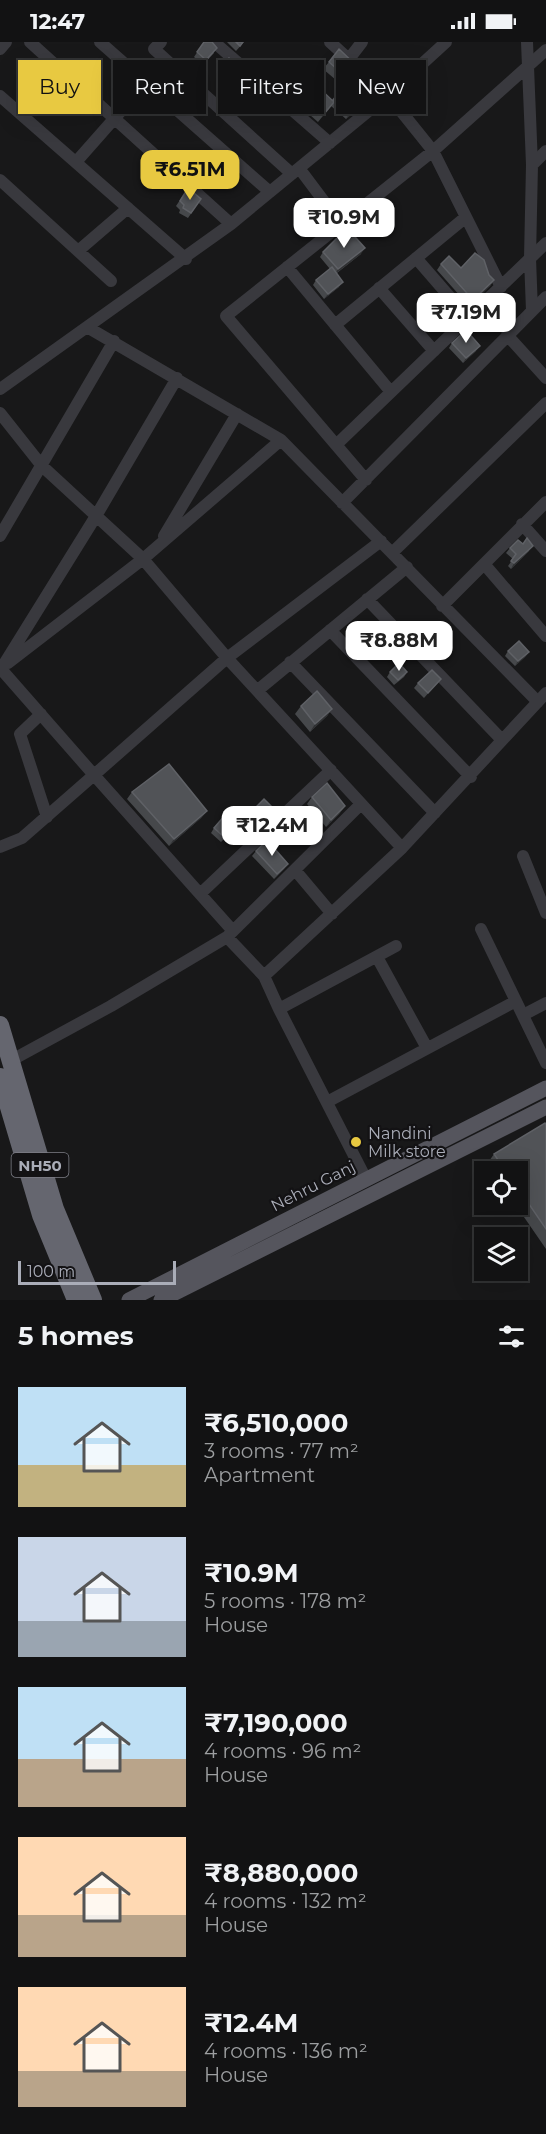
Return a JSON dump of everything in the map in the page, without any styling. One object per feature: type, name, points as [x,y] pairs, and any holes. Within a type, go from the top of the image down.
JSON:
[{"type":"highway","name":"NH50","points":[[0,1025],[55,1209],[93,1300]]},
{"type":"highway","name":"NH50","points":[[0,1077],[41,1215],[76,1300]]},
{"type":"main road","name":"Nehru Ganj","points":[[129,1300],[546,1088]]},
{"type":"main road","name":"Nehru Ganj","points":[[161,1300],[546,1107]]},
{"type":"street","points":[[0,49],[6,42]]},
{"type":"street","points":[[30,42],[231,224]]},
{"type":"street","points":[[100,42],[121,60]]},
{"type":"street","points":[[161,42],[154,49],[166,60]]},
{"type":"street","points":[[214,42],[330,143]]},
{"type":"street","points":[[330,42],[349,59],[362,42]]},
{"type":"street","points":[[426,60],[446,42]]},
{"type":"street","points":[[527,42],[526,65],[532,165],[530,258],[532,311]]},
{"type":"street","points":[[366,480],[226,316],[433,151],[526,65],[546,50]]},
{"type":"street","points":[[206,94],[295,171],[341,224]]},
{"type":"street","points":[[0,96],[186,259]]},
{"type":"street","points":[[76,162],[118,114]]},
{"type":"street","points":[[183,114],[270,192]]},
{"type":"street","points":[[0,389],[186,259],[365,114]]},
{"type":"street","points":[[403,114],[433,151],[501,287]]},
{"type":"street","points":[[532,165],[546,151]]},
{"type":"street","points":[[0,180],[111,281]]},
{"type":"street","points":[[78,251],[128,208]]},
{"type":"street","points":[[335,325],[466,217]]},
{"type":"street","points":[[336,445],[546,243]]},
{"type":"street","points":[[416,258],[468,318]]},
{"type":"street","points":[[287,267],[391,392]]},
{"type":"street","points":[[379,288],[434,351]]},
{"type":"street","points":[[342,503],[546,297]]},
{"type":"street","points":[[87,327],[281,440],[393,552],[442,606],[542,697],[471,777],[402,848],[264,976]]},
{"type":"street","points":[[507,334],[546,378]]},
{"type":"street","points":[[0,536],[114,341]]},
{"type":"street","points":[[0,669],[96,516],[177,378]]},
{"type":"street","points":[[393,552],[546,403]]},
{"type":"street","points":[[159,546],[237,414]]},
{"type":"street","points":[[0,415],[42,466],[143,559],[227,658],[402,848]]},
{"type":"street","points":[[0,669],[159,546],[281,440]]},
{"type":"street","points":[[442,606],[546,502]]},
{"type":"street","points":[[522,524],[546,551]]},
{"type":"street","points":[[0,847],[22,838],[227,658],[381,541]]},
{"type":"street","points":[[485,565],[546,636]]},
{"type":"street","points":[[258,690],[407,567]]},
{"type":"street","points":[[367,599],[502,740]]},
{"type":"street","points":[[330,630],[471,777]]},
{"type":"street","points":[[290,663],[435,813]]},
{"type":"street","points":[[0,669],[200,894],[264,976],[366,1179]]},
{"type":"street","points":[[41,714],[21,734],[47,817]]},
{"type":"street","points":[[200,894],[331,770]]},
{"type":"street","points":[[10,1061],[111,1006],[230,934],[361,804]]},
{"type":"street","points":[[523,856],[546,913]]},
{"type":"street","points":[[295,870],[332,914]]},
{"type":"street","points":[[481,929],[546,1062]]},
{"type":"street","points":[[279,1009],[396,946]]},
{"type":"street","points":[[377,957],[427,1048]]},
{"type":"street","points":[[327,1102],[516,1001]]},
{"type":"street","points":[[523,1015],[546,1003]]},
{"type":"building","points":[[204,42],[212,42],[217,48],[206,60],[197,52]]},
{"type":"building","points":[[339,49],[351,60],[336,60],[336,68],[329,62]]},
{"type":"building","points":[[324,93],[334,102],[324,114]]},
{"type":"building","points":[[188,188],[201,199],[191,213],[183,208],[184,205],[180,201]]},
{"type":"building","points":[[347,228],[365,248],[338,269],[323,252]]},
{"type":"building","points":[[475,253],[484,260],[489,275],[494,280],[473,300],[441,264],[449,256],[461,268]]},
{"type":"building","points":[[332,267],[343,282],[328,294],[316,280]]},
{"type":"building","points":[[466,330],[480,346],[466,358],[452,343]]},
{"type":"building","points":[[527,538],[533,546],[514,563],[511,561],[516,554],[510,548],[518,540],[523,544]]},
{"type":"building","points":[[519,641],[529,652],[518,661],[508,651]]},
{"type":"building","points":[[399,663],[407,672],[398,680],[390,672]]},
{"type":"building","points":[[432,670],[441,679],[428,693],[418,683]]},
{"type":"building","points":[[317,691],[332,709],[315,724],[301,706]]},
{"type":"building","points":[[169,764],[207,811],[174,839],[132,792]]},
{"type":"building","points":[[327,783],[345,806],[331,820],[312,797]]},
{"type":"building","points":[[264,799],[275,810],[245,839],[234,827],[224,837],[214,828],[232,807],[244,819]]},
{"type":"building","points":[[267,840],[288,864],[277,874],[256,851]]},
{"type":"building","points":[[545,1123],[546,1229],[528,1203],[528,1161],[499,1161],[494,1154]]},
{"type":"place","name":"Nandini Milk store","points":[[356,1142]]}]
